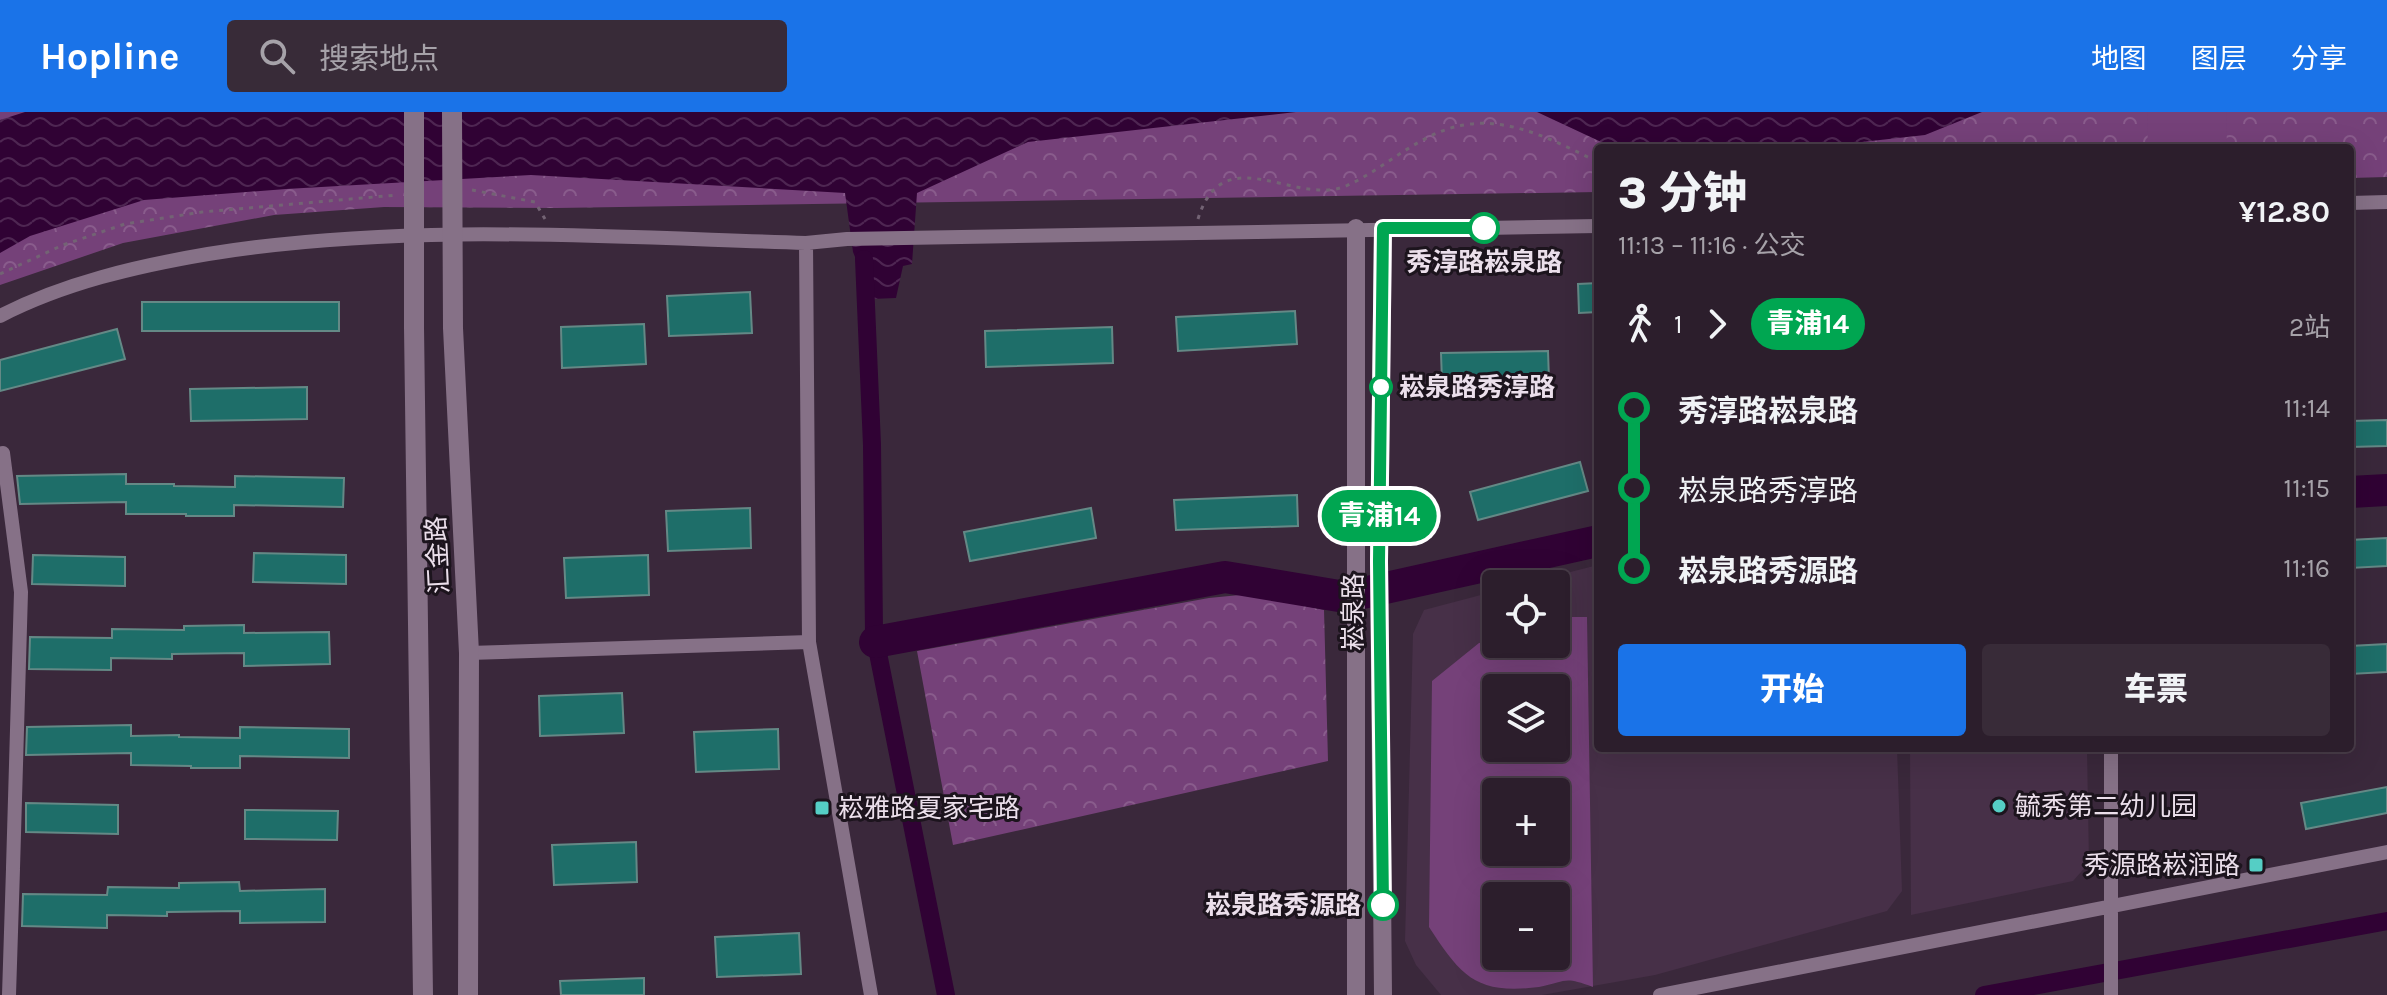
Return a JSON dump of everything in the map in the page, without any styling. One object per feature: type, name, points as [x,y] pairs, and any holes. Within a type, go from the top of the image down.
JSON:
[{"type":"main road","name":"汇金路","points":[[414,112],[423,995]]},
{"type":"main road","name":"汇金路","points":[[452,112],[453,328],[469,653],[468,995]]},
{"type":"street","points":[[2354,203],[2387,202]]},
{"type":"street","points":[[0,316],[26,302],[142,265],[277,243],[380,237],[554,235],[806,243],[847,239],[1193,234],[1356,228],[1594,226]]},
{"type":"street","name":"崧泉路","points":[[1356,228],[1356,995]]},
{"type":"street","name":"崧泉路","points":[[1383,228],[1379,562],[1383,995]]},
{"type":"street","points":[[806,243],[809,642],[871,995]]},
{"type":"street","points":[[0,454],[3,453],[21,592],[9,995]]},
{"type":"street","points":[[469,653],[809,642]]},
{"type":"street","points":[[2111,752],[2111,995]]},
{"type":"street","points":[[1660,995],[2387,852]]},
{"type":"path","points":[[1193,234],[1201,209],[1213,191],[1227,181],[1243,176],[1322,191],[1343,187],[1416,143],[1470,124],[1498,124],[1523,130],[1594,160]]},
{"type":"path","points":[[464,191],[479,190],[535,202],[554,235]]},
{"type":"path","points":[[0,274],[63,245],[125,224],[202,212],[404,195]]},
{"type":"shaded area","points":[[1594,566],[1594,752],[1897,752],[1902,891],[1887,911],[1655,975],[1542,995],[1441,995],[1416,965],[1405,941],[1413,634],[1424,610],[1482,595],[1482,658],[1570,658],[1570,572]]},
{"type":"shaded area","name":"毓秀第二幼儿园","points":[[1910,752],[2087,752],[2089,863],[2073,881],[1911,915]]},
{"type":"green space","points":[[0,112],[2387,112],[2387,177],[2354,178],[2354,144],[1594,144],[1594,192],[556,208],[384,207],[274,215],[123,243],[0,285]]},
{"type":"green space","points":[[2147,112],[2226,112],[2227,144],[2148,144]]},
{"type":"green space","points":[[1250,594],[1324,610],[1328,761],[953,845],[917,651],[1209,598]]},
{"type":"green space","points":[[1570,617],[1587,617],[1593,987],[1566,981],[1517,989],[1485,984],[1461,970],[1429,927],[1432,681],[1482,642],[1482,658],[1570,658]]},
{"type":"water","points":[[25,112],[1296,112],[1028,142],[917,193],[912,264],[903,266],[896,298],[872,299],[853,252],[845,193],[531,175],[144,200],[30,236],[0,253],[0,120]]},
{"type":"water","points":[[1537,112],[1982,112],[1925,135],[1844,144],[1605,144]]},
{"type":"building","points":[[1594,283],[1594,312],[1579,313],[1578,284]]},
{"type":"building","points":[[750,292],[752,333],[669,336],[667,296]]},
{"type":"building","points":[[142,302],[339,302],[339,331],[142,331]]},
{"type":"building","points":[[1295,311],[1297,344],[1178,351],[1176,317]]},
{"type":"building","points":[[644,324],[646,364],[562,368],[561,327]]},
{"type":"building","points":[[1112,327],[1113,363],[986,367],[985,331]]},
{"type":"building","points":[[117,329],[125,359],[0,391],[0,360]]},
{"type":"building","points":[[1548,351],[1549,380],[1442,382],[1441,353]]},
{"type":"building","points":[[307,387],[307,419],[191,421],[190,389]]},
{"type":"building","points":[[2387,420],[2387,446],[2354,447],[2354,421]]},
{"type":"building","points":[[1580,462],[1588,491],[1478,520],[1470,492]]},
{"type":"building","points":[[126,474],[126,484],[174,486],[235,487],[235,476],[344,478],[343,507],[234,505],[234,516],[186,516],[126,514],[126,502],[20,504],[17,476]]},
{"type":"building","points":[[1297,495],[1298,526],[1176,530],[1174,500]]},
{"type":"building","points":[[750,508],[751,548],[668,551],[666,511]]},
{"type":"building","points":[[1091,508],[1096,538],[970,561],[964,532]]},
{"type":"building","points":[[2387,538],[2387,566],[2354,568],[2354,540]]},
{"type":"building","points":[[254,553],[346,555],[346,584],[253,582]]},
{"type":"building","points":[[33,555],[125,557],[125,586],[32,584]]},
{"type":"building","points":[[648,555],[649,595],[566,598],[564,558]]},
{"type":"building","points":[[244,625],[244,633],[329,632],[330,664],[244,666],[244,653],[172,654],[172,659],[111,658],[111,670],[29,669],[30,637],[112,638],[112,629],[184,630],[184,626]]},
{"type":"building","points":[[2387,644],[2387,672],[2354,674],[2354,646]]},
{"type":"building","points":[[622,693],[624,733],[540,736],[539,696]]},
{"type":"building","points":[[131,725],[131,736],[179,737],[240,738],[240,727],[349,729],[349,758],[240,756],[240,768],[191,768],[131,765],[131,753],[26,755],[27,727]]},
{"type":"building","points":[[778,729],[779,769],[696,772],[694,732]]},
{"type":"building","points":[[2387,787],[2387,813],[2306,829],[2301,803]]},
{"type":"building","points":[[26,803],[118,805],[118,834],[26,832]]},
{"type":"building","points":[[245,810],[338,811],[337,840],[245,839]]},
{"type":"building","points":[[636,842],[637,882],[554,885],[552,845]]},
{"type":"building","points":[[239,882],[240,891],[325,889],[325,922],[240,923],[240,911],[167,912],[167,916],[107,915],[107,928],[22,926],[23,894],[107,895],[108,887],[179,888],[179,883]]},
{"type":"building","points":[[799,933],[801,974],[717,977],[715,937]]},
{"type":"building","points":[[644,978],[644,995],[561,995],[560,981]]},
{"type":"waterway","points":[[864,259],[872,445],[874,633],[946,995]]},
{"type":"waterway","points":[[2354,492],[2387,490]]},
{"type":"waterway","points":[[875,642],[1225,577],[1345,597],[1594,542]]},
{"type":"waterway","points":[[1984,995],[2387,921]]},
{"type":"bus line","name":"青浦14","points":[[1383,905],[1379,562],[1383,228],[1484,228]]},
{"type":"place","name":"秀淳路崧泉路","points":[[1484,228]]},
{"type":"place","name":"崧泉路秀淳路","points":[[1381,387]]},
{"type":"place","name":"毓秀第二幼儿园","points":[[1999,806]]},
{"type":"place","name":"崧雅路夏家宅路","points":[[822,808]]},
{"type":"place","name":"秀源路崧润路","points":[[2256,865]]},
{"type":"place","name":"崧泉路秀源路","points":[[1383,905]]}]
